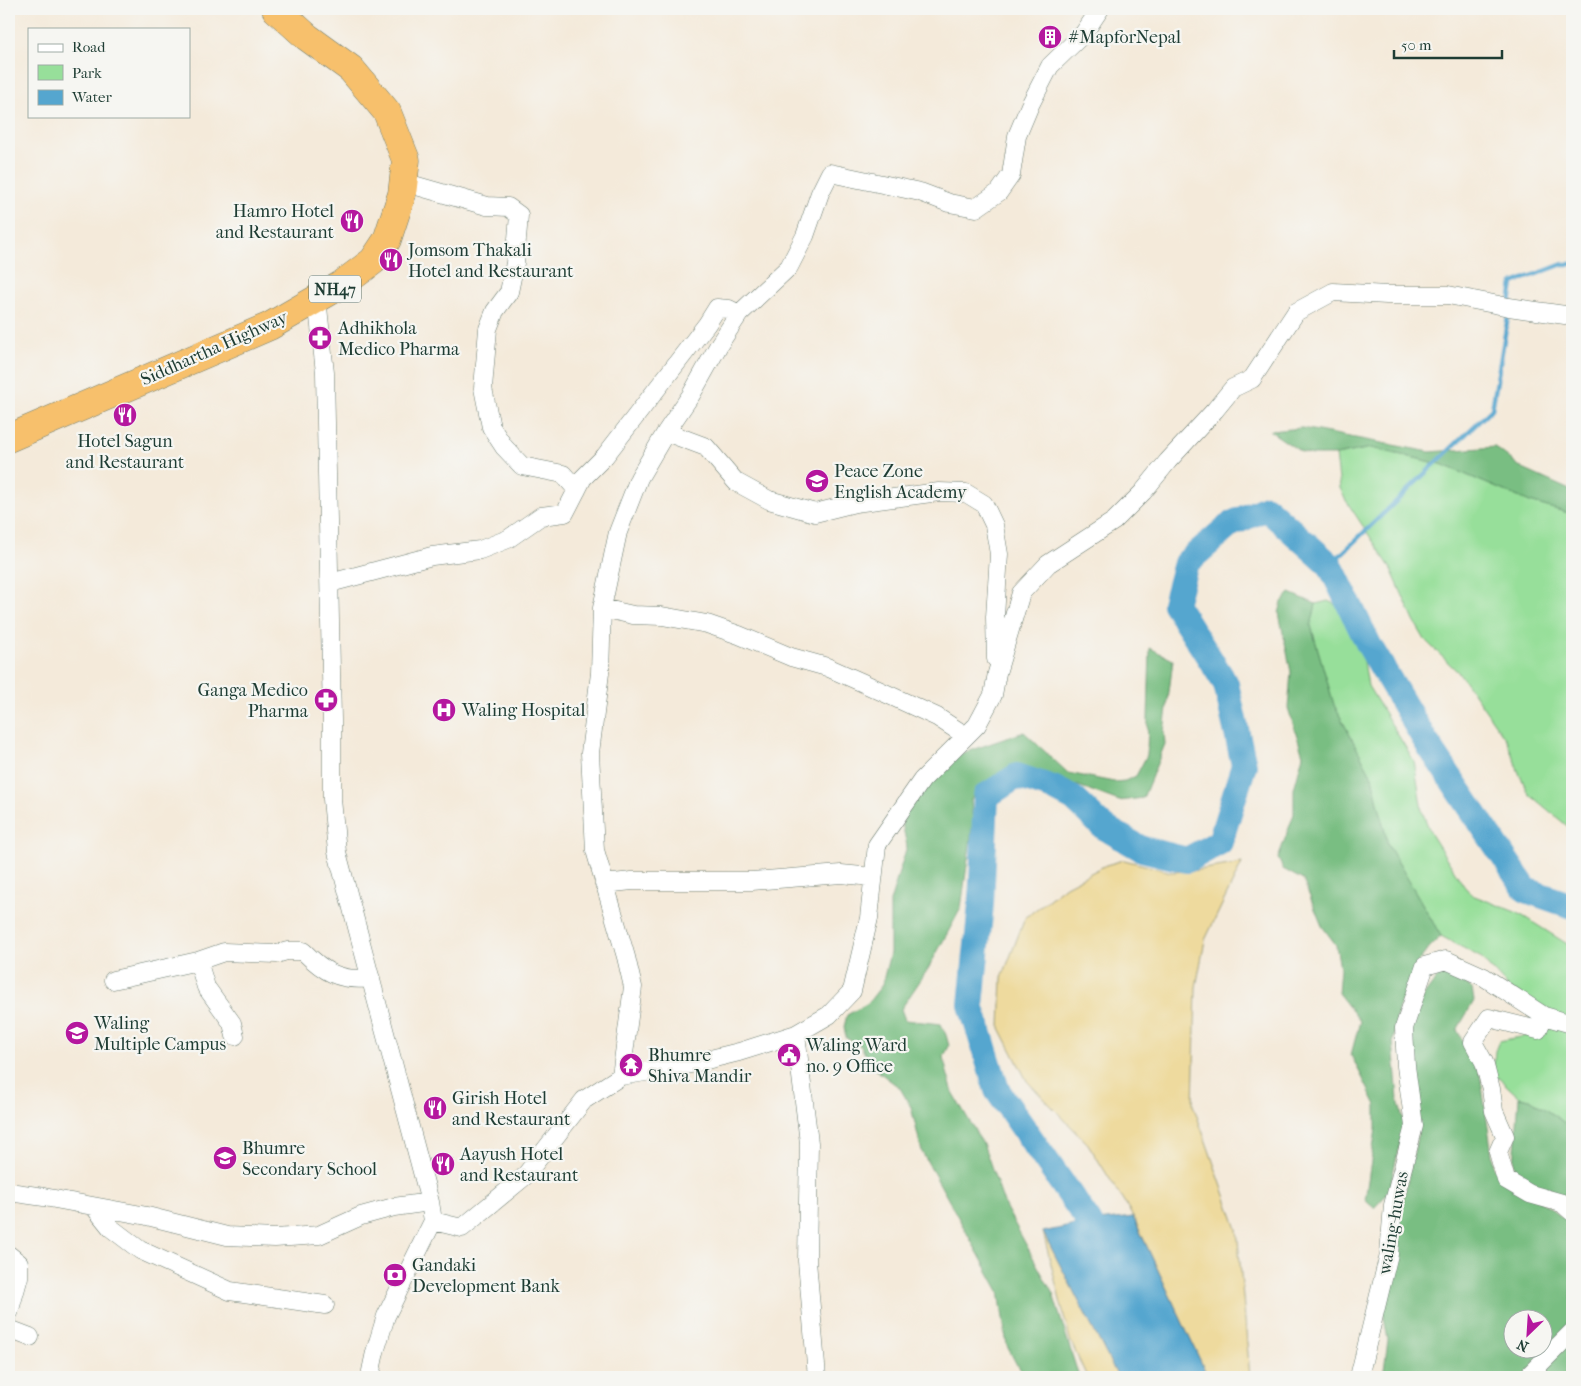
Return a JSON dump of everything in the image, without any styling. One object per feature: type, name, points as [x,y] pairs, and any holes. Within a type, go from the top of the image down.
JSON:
[{"type":"highway","name":"Siddhartha Highway","points":[[9,438],[270,326],[341,285],[372,260],[387,240],[402,194],[406,160],[388,112],[351,69],[307,37],[276,9]]},
{"type":"street","points":[[621,1076],[633,987],[595,850],[590,753],[600,673],[602,608],[618,532],[639,478],[739,314],[789,267],[805,236],[820,193],[830,174],[920,192],[949,203],[976,208],[999,192],[1011,175],[1017,136],[1050,66],[1084,33],[1100,9]]},
{"type":"street","points":[[403,182],[487,206],[508,207],[519,215],[515,263],[509,292],[495,311],[488,329],[483,388],[491,427],[504,448],[522,466],[563,474],[577,490]]},
{"type":"street","points":[[433,1221],[462,1228],[524,1177],[584,1100],[621,1076],[682,1066],[739,1052],[796,1034],[829,1015],[852,991],[869,918],[877,845],[922,780],[977,725],[993,695],[997,673],[1021,593],[1048,564],[1114,522],[1143,492],[1233,388],[1252,379],[1296,312],[1333,292],[1448,295],[1509,308],[1572,316]]},
{"type":"street","points":[[317,298],[325,373],[330,583],[332,798],[337,852],[430,1202],[433,1221],[386,1316],[371,1371],[374,1377]]},
{"type":"street","points":[[330,583],[377,569],[432,556],[480,550],[508,539],[542,516],[565,513],[583,478],[606,456],[707,324],[717,308],[729,309],[739,314]]},
{"type":"street","points":[[666,432],[706,447],[736,482],[769,500],[816,513],[855,503],[939,492],[966,493],[984,504],[994,525],[999,554],[995,617],[997,673]]},
{"type":"street","points":[[602,608],[633,615],[662,616],[707,624],[791,657],[827,667],[937,717],[966,736]]},
{"type":"street","points":[[604,884],[632,880],[752,881],[841,874],[873,876]]},
{"type":"street","points":[[113,980],[198,961],[224,952],[277,954],[288,951],[302,951],[318,966],[340,977],[359,980],[371,978]]},
{"type":"street","name":"waling-huwas","points":[[1359,1377],[1389,1254],[1393,1205],[1414,1126],[1406,1066],[1404,1028],[1425,966],[1446,960],[1484,977],[1544,1016],[1572,1024]]},
{"type":"street","points":[[198,961],[206,987],[228,1016],[235,1036]]},
{"type":"street","points":[[1544,1016],[1538,1030],[1489,1018],[1473,1042],[1484,1062],[1494,1111],[1506,1136],[1498,1152],[1506,1180],[1530,1194],[1562,1203],[1572,1212]]},
{"type":"street","points":[[796,1034],[809,1142],[807,1261],[817,1377]]},
{"type":"street","points":[[9,1192],[147,1216],[227,1236],[275,1238],[319,1235],[362,1216],[394,1207],[430,1202]]},
{"type":"street","points":[[95,1208],[111,1228],[140,1250],[230,1291],[325,1305]]},
{"type":"street","points":[[9,1255],[19,1263],[20,1270],[9,1313]]},
{"type":"street","points":[[9,1329],[30,1337]]},
{"type":"street","points":[[1529,1377],[1572,1332]]},
{"type":"green space","points":[[1302,428],[1430,452],[1495,447],[1523,469],[1572,491],[1572,514],[1530,502],[1441,464],[1371,448],[1336,455],[1312,455],[1301,452],[1270,431]]},
{"type":"green space","points":[[1371,448],[1441,464],[1530,502],[1572,514],[1572,830],[1529,794],[1507,741],[1460,674],[1425,640],[1414,621],[1390,567],[1345,499],[1340,488],[1336,455]]},
{"type":"green space","points":[[1290,593],[1316,604],[1311,626],[1334,705],[1372,777],[1388,845],[1441,936],[1415,966],[1398,1010],[1393,1041],[1398,1100],[1404,1123],[1389,1192],[1374,1208],[1365,1200],[1376,1129],[1376,1105],[1351,1055],[1360,1021],[1338,993],[1340,968],[1336,945],[1322,926],[1303,880],[1283,869],[1278,858],[1294,814],[1294,789],[1303,755],[1288,708],[1291,672],[1279,613],[1282,602]]},
{"type":"green space","points":[[1328,601],[1338,606],[1364,661],[1368,686],[1414,761],[1422,811],[1431,834],[1464,886],[1472,895],[1518,913],[1572,947],[1572,1128],[1530,1099],[1519,1097],[1493,1073],[1495,1051],[1499,1041],[1542,1033],[1548,1013],[1511,990],[1480,957],[1441,936],[1388,845],[1372,777],[1334,705],[1311,626],[1316,604]]},
{"type":"green space","points":[[1150,648],[1173,660],[1164,732],[1165,744],[1143,798],[1119,801],[1033,769],[1008,773],[977,790],[971,800],[973,823],[961,908],[928,969],[901,1009],[905,1020],[941,1024],[949,1046],[944,1056],[953,1093],[984,1146],[1005,1206],[1053,1294],[1079,1377],[1028,1377],[1018,1367],[1007,1346],[999,1291],[922,1152],[911,1107],[900,1088],[871,1066],[861,1046],[846,1038],[844,1027],[847,1015],[868,1003],[882,985],[890,953],[890,902],[907,846],[902,823],[910,802],[960,754],[1024,732],[1068,773],[1114,782],[1125,781],[1136,776],[1147,755]]},
{"type":"green space","points":[[1442,971],[1454,972],[1472,989],[1474,1001],[1457,1030],[1480,1073],[1494,1168],[1572,1224],[1572,1377],[1383,1377],[1388,1340],[1382,1306],[1397,1263],[1397,1229],[1418,1133],[1411,1030],[1422,998]]},
{"type":"green space","points":[[1519,1097],[1530,1099],[1572,1128],[1572,1203],[1519,1176],[1514,1165]]},
{"type":"sand","points":[[1124,860],[1171,872],[1192,871],[1242,863],[1205,940],[1196,987],[1193,1105],[1237,1229],[1250,1377],[1208,1377],[1133,1216],[1088,1144],[1027,1081],[1000,1028],[1002,978],[1025,918],[1066,886],[1106,865]]},
{"type":"sand","points":[[1043,1232],[1118,1377],[1087,1377],[1070,1340]]},
{"type":"water","points":[[1133,1217],[1208,1377],[1118,1377],[1043,1232],[1089,1222]]},
{"type":"waterway","points":[[1510,304],[1513,283],[1563,264],[1572,264]]},
{"type":"waterway","points":[[1330,565],[1492,409],[1509,311]]},
{"type":"waterway","points":[[1106,1254],[1089,1222],[997,1090],[971,1005],[981,904],[986,796],[1017,776],[1053,788],[1074,799],[1102,826],[1142,849],[1187,860],[1220,842],[1244,765],[1226,684],[1175,604],[1186,563],[1231,524],[1266,508],[1330,565],[1369,645],[1425,740],[1526,890],[1572,906]]},
{"type":"place","name":"#MapforNepal","points":[[1050,37]]},
{"type":"place","name":"Hamro Hotel and Restaurant","points":[[352,221]]},
{"type":"place","name":"Jomsom Thakali Hotel and Restaurant","points":[[391,260]]},
{"type":"place","name":"Adhikhola Medico Pharma","points":[[320,338]]},
{"type":"place","name":"Hotel Sagun and Restaurant","points":[[125,415]]},
{"type":"place","name":"Peace Zone English Academy","points":[[817,481]]},
{"type":"place","name":"Ganga Medico Pharma","points":[[326,700]]},
{"type":"place","name":"Waling Hospital","points":[[444,710]]},
{"type":"place","name":"Waling Multiple Campus","points":[[77,1033]]},
{"type":"place","name":"Waling Ward no. 9 Office","points":[[789,1055]]},
{"type":"place","name":"Bhumre Shiva Mandir","points":[[631,1065]]},
{"type":"place","name":"Girish Hotel and Restaurant","points":[[435,1108]]},
{"type":"place","name":"Bhumre Secondary School","points":[[225,1158]]},
{"type":"place","name":"Aayush Hotel and Restaurant","points":[[443,1164]]},
{"type":"place","name":"Gandaki Development Bank","points":[[395,1275]]}]
